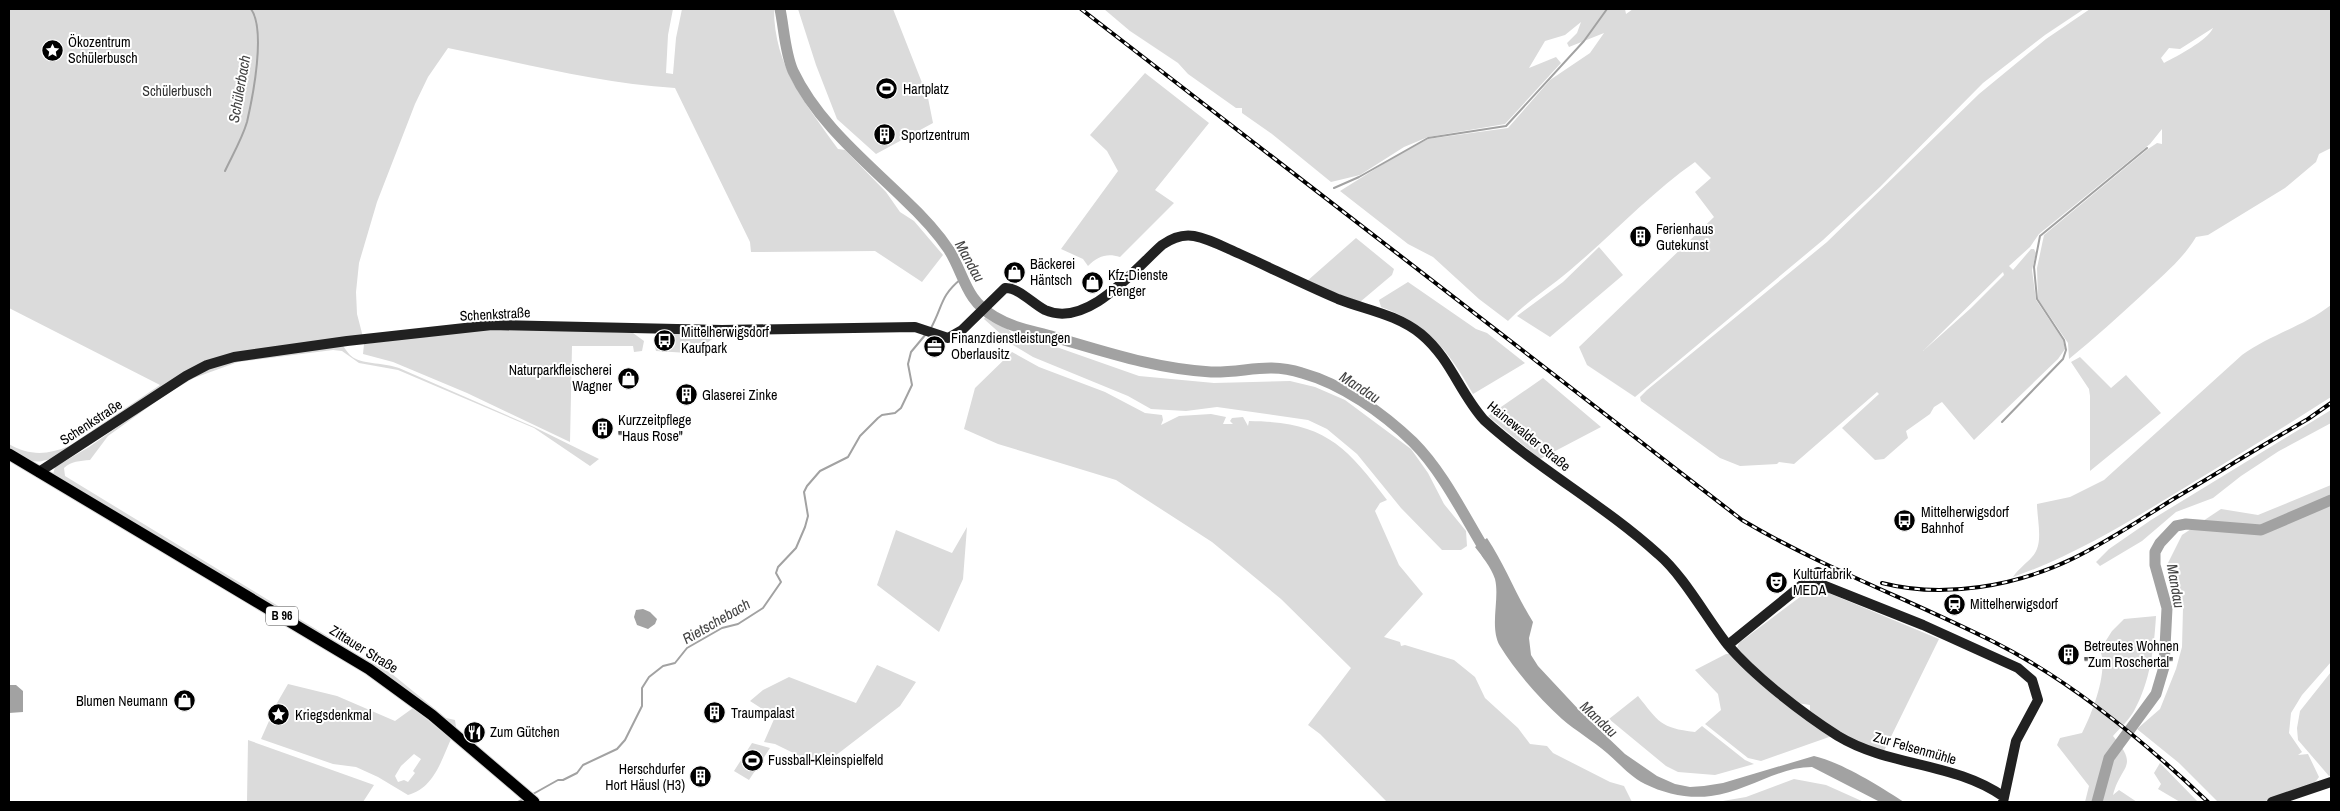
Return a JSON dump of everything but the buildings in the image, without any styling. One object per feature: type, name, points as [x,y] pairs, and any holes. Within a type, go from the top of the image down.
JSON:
[{"type":"main road","name":"Hainewalder Straße","points":[[1008,290],[1049,311],[1064,314],[1080,311],[1100,300],[1162,245],[1173,239],[1192,236],[1223,247],[1337,298],[1396,318],[1419,333],[1442,355],[1473,406],[1490,425],[1658,553],[1728,645]]},
{"type":"main road","name":"Schenkstraße","points":[[39,472],[186,376],[207,365],[234,357],[347,341],[492,325],[704,330],[915,327],[948,338],[962,330],[1008,290]]},
{"type":"main road","name":"B 96","points":[[9,454],[39,472]]},
{"type":"main road","name":"Zittauer Straße","points":[[39,472],[392,684],[432,715],[534,802]]},
{"type":"main road","points":[[1728,645],[1818,572]]},
{"type":"main road","points":[[1810,580],[1926,626],[2018,668],[2032,680],[2038,700],[2016,741],[2003,800]]},
{"type":"main road","name":"Zur Felsenmühle","points":[[1728,645],[1773,686],[1839,736],[1876,753],[1980,782],[2003,800]]},
{"type":"main road","points":[[2272,802],[2331,782]]},
{"type":"green space","name":"Schülerbusch","points":[[9,9],[673,9],[668,35],[666,73],[673,74],[676,38],[682,9],[774,9],[775,30],[786,67],[814,116],[838,149],[845,150],[886,192],[900,212],[914,221],[943,255],[922,282],[875,251],[751,252],[750,242],[675,88],[589,77],[448,48],[428,77],[415,104],[377,202],[359,263],[356,292],[357,314],[363,337],[234,354],[62,455],[39,461],[29,460],[9,449],[9,444],[24,451],[39,453],[69,446],[160,385],[9,308]]},
{"type":"green space","points":[[798,9],[893,9],[928,98],[933,123],[876,154],[837,119],[816,65]]},
{"type":"green space","points":[[1104,9],[1625,9],[1626,14],[1633,9],[2084,9],[2045,35],[1983,83],[1880,187],[1823,240],[1635,397],[1587,365],[1579,347],[1714,217],[1695,192],[1711,178],[1695,162],[1664,186],[1576,265],[1508,321],[1479,299],[1433,257],[1408,244],[1340,191],[1396,156],[1428,139],[1508,128],[1550,80],[1590,53],[1604,33],[1569,47],[1567,43],[1577,33],[1581,22],[1565,35],[1545,41],[1529,68],[1556,57],[1561,63],[1505,124],[1428,137],[1404,147],[1360,175],[1331,182],[1272,134],[1242,113],[1242,108],[1236,108],[1188,74],[1178,63],[1130,31]]},
{"type":"green space","points":[[2090,9],[2331,9],[2331,148],[2319,154],[2316,162],[2285,188],[2208,235],[2196,237],[2185,253],[2165,274],[2069,359],[2068,343],[2038,299],[2037,268],[2044,235],[2148,149],[2157,143],[2162,144],[2162,129],[2150,144],[2039,234],[2030,247],[2009,266],[2013,270],[2031,249],[2034,249],[2036,253],[2032,270],[2036,300],[2063,340],[2065,349],[2058,359],[1974,440],[1942,402],[1934,407],[1930,414],[1906,431],[1908,438],[1884,459],[1875,460],[1842,428],[1879,394],[1877,392],[1794,464],[1779,462],[1777,464],[1740,466],[1720,458],[1641,401],[1640,397],[1647,390],[1827,242],[1979,94],[2046,39]],"holes":[[[2213,28],[2205,38],[2164,63],[2161,58],[2169,48],[2180,49]],[[2003,272],[2004,275],[1971,308],[1923,351]]]},
{"type":"green space","points":[[1145,73],[1209,123],[1155,190],[1174,203],[1120,257],[1103,256],[1088,266],[1083,259],[1061,249],[1118,171],[1107,151],[1090,135]]},
{"type":"green space","points":[[1356,238],[1394,269],[1392,275],[1360,302],[1306,282]]},
{"type":"green space","points":[[1599,247],[1623,275],[1550,337],[1517,316],[1563,282]]},
{"type":"green space","points":[[1408,282],[1476,329],[1487,333],[1525,363],[1473,394],[1455,364],[1435,340],[1412,322],[1381,307],[1379,300]]},
{"type":"green space","points":[[2331,305],[2331,397],[2119,527],[2057,559],[2013,577],[2033,556],[2039,542],[2037,504],[2070,497],[2104,480],[2242,355],[2310,319]]},
{"type":"green space","points":[[986,316],[1008,329],[1020,343],[1028,337],[1139,376],[1214,383],[1290,381],[1315,387],[1345,400],[1411,449],[1428,473],[1444,504],[1466,531],[1467,546],[1461,550],[1442,550],[1401,508],[1357,454],[1327,429],[1308,420],[1217,407],[1186,411],[1151,409],[1128,396],[1033,357],[1013,345],[984,319]]},
{"type":"green space","points":[[492,328],[633,333],[644,341],[642,351],[634,352],[633,346],[572,346],[570,442],[467,393],[393,362],[363,354],[364,344]]},
{"type":"green space","points":[[666,333],[718,333],[712,339],[688,353],[656,351],[654,343]]},
{"type":"green space","points":[[343,346],[351,356],[358,360],[399,368],[534,427],[599,459],[590,466],[534,428],[398,370],[359,363],[342,351],[333,350],[238,362],[194,378],[168,393],[108,436],[90,460],[76,462],[64,468],[65,476],[392,674],[446,718],[455,720],[456,727],[452,727],[53,474],[55,467],[89,447],[192,375],[237,359]]},
{"type":"green space","points":[[1012,352],[1039,367],[1105,392],[1145,413],[1162,415],[1161,425],[1179,416],[1211,414],[1226,417],[1223,424],[1233,424],[1230,421],[1232,418],[1243,417],[1248,426],[1249,421],[1274,422],[1314,431],[1344,450],[1372,480],[1387,500],[1380,503],[1375,511],[1399,565],[1423,594],[1384,637],[1400,642],[1401,646],[1405,645],[1454,660],[1475,677],[1485,698],[1518,728],[1530,744],[1547,746],[1553,753],[1610,782],[1624,786],[1632,802],[1387,802],[1320,734],[1308,725],[1351,668],[1281,599],[1212,542],[1116,480],[998,444],[964,429],[975,388]]},
{"type":"green space","points":[[2080,357],[2111,388],[2126,375],[2161,413],[2090,471],[2089,389],[2071,362]]},
{"type":"green space","points":[[1543,378],[1601,427],[1540,459],[1488,416]]},
{"type":"green space","points":[[2331,410],[2331,423],[2279,451],[2241,476],[2213,498],[2176,512],[2142,541],[2100,566],[2096,562],[2109,549],[2151,520]]},
{"type":"green space","points":[[2331,485],[2331,662],[2302,695],[2291,713],[2289,733],[2302,752],[2298,755],[2308,754],[2319,777],[2313,785],[2263,802],[2218,802],[2179,763],[2137,729],[2160,709],[2176,669],[2182,647],[2183,608],[2168,563],[2182,535],[2221,509],[2258,515]]},
{"type":"green space","points":[[967,527],[963,579],[939,632],[877,585],[896,530],[952,553]]},
{"type":"green space","points":[[1813,589],[1819,589],[1939,639],[1883,753],[1844,736],[1810,713],[1810,705],[1797,703],[1740,653],[1737,648],[1739,643]]},
{"type":"green space","points":[[2156,616],[2154,641],[2144,689],[2132,714],[2113,736],[2126,754],[2127,761],[2113,795],[2119,790],[2137,802],[2085,802],[2089,786],[2057,745],[2060,738],[2082,733],[2086,725],[2101,680],[2102,659],[2100,650],[2112,631],[2124,619]]},
{"type":"green space","points":[[1726,654],[1733,654],[1832,736],[1761,761],[1748,758],[1705,724],[1721,710],[1718,694],[1695,670]]},
{"type":"green space","points":[[877,665],[916,682],[900,706],[835,756],[824,768],[775,744],[764,742],[775,717],[750,701],[763,690],[789,677],[856,703]]},
{"type":"green space","points":[[2331,672],[2331,775],[2329,776],[2298,740],[2297,728],[2300,711]]},
{"type":"green space","points":[[288,684],[337,696],[395,721],[413,708],[451,739],[436,773],[424,786],[408,795],[378,777],[356,767],[333,764],[261,739],[277,703]],"holes":[[[414,754],[421,759],[413,771],[415,773],[408,782],[404,780],[398,782],[395,776],[401,766]]]},
{"type":"green space","points":[[1638,696],[1656,718],[1667,726],[1695,732],[1702,726],[1745,760],[1754,764],[1715,775],[1678,772],[1666,766],[1609,719]]},
{"type":"green space","points":[[248,740],[374,785],[363,802],[247,802]]},
{"type":"green space","name":"Fussball-Kleinspielfeld","points":[[752,743],[770,748],[749,780],[734,771]]},
{"type":"green space","points":[[2160,763],[2198,802],[2180,802],[2158,789],[2161,784],[2154,773]]},
{"type":"green space","points":[[1794,779],[1826,785],[1864,802],[1717,802],[1746,797]]},
{"type":"shaded area","points":[[1487,538],[1533,622],[1529,638],[1531,655],[1538,666],[1580,711],[1625,754],[1657,776],[1675,784],[1690,787],[1704,786],[1723,783],[1814,756],[1848,769],[1904,802],[1880,802],[1812,767],[1786,771],[1737,790],[1703,797],[1669,793],[1639,781],[1612,757],[1553,711],[1536,694],[1506,656],[1500,646],[1495,630],[1495,579],[1489,566],[1475,547]]},
{"type":"shaded area","points":[[643,609],[650,612],[657,619],[655,624],[648,629],[637,625],[634,617],[636,610]]},
{"type":"shaded area","points":[[9,685],[16,685],[23,691],[23,712],[9,713]]},
{"type":"waterway","name":"Schülerbach","points":[[225,171],[247,122],[255,80],[258,32],[251,9]]},
{"type":"waterway","name":"Mandau","points":[[780,9],[790,64],[803,90],[828,124],[934,230],[949,250],[971,295],[985,310],[1016,327],[1151,364],[1211,372],[1278,368],[1302,373],[1332,384],[1375,410],[1413,442],[1424,454],[1454,496],[1488,555]]},
{"type":"waterway","points":[[1334,188],[1359,177],[1428,138],[1506,126],[1584,41],[1607,9]]},
{"type":"waterway","points":[[2002,422],[2063,359],[2066,350],[2064,340],[2037,299],[2034,267],[2040,236],[2147,148]]},
{"type":"waterway","name":"Rietschebach","points":[[931,328],[945,296],[961,279]]},
{"type":"waterway","name":"Rietschebach","points":[[533,794],[558,780],[563,780],[577,773],[583,765],[617,749],[625,740],[642,706],[642,688],[649,677],[663,666],[675,663],[687,648],[722,628],[738,624],[763,608],[781,582],[776,573],[778,567],[796,548],[805,527],[808,516],[804,492],[807,486],[820,471],[848,457],[860,436],[878,418],[882,415],[895,413],[901,408],[912,385],[908,364],[911,352],[926,334]]},
{"type":"waterway","name":"Mandau","points":[[2097,802],[2109,758],[2156,694],[2164,667],[2167,608],[2155,565],[2155,552],[2160,543],[2176,526],[2186,524],[2261,530],[2331,500]]},
{"type":"waterway","name":"Rietschebach","points":[[518,802],[524,799]]},
{"type":"railway","points":[[1081,9],[1742,520],[1835,569],[1963,627],[2023,658],[2107,714],[2159,757],[2208,802]]},
{"type":"railway","points":[[1882,583],[1906,588],[1955,590],[2005,582],[2052,568],[2112,537],[2308,419],[2331,403]]},
{"type":"place","name":"Ökozentrum Schülerbusch","points":[[52,50]]},
{"type":"place","name":"Hartplatz","points":[[887,89]]},
{"type":"place","name":"Sportzentrum","points":[[885,135]]},
{"type":"place","name":"Ferienhaus Gutekunst","points":[[1640,237]]},
{"type":"place","name":"Bäckerei Häntsch","points":[[1014,272]]},
{"type":"place","name":"Kfz-Dienste Renger","points":[[1092,283]]},
{"type":"place","name":"Mittelherwigsdorf Kaufpark","points":[[665,340]]},
{"type":"place","name":"Finanzdienstleistungen Oberlausitz","points":[[935,346]]},
{"type":"place","name":"Naturparkfleischerei Wagner","points":[[628,378]]},
{"type":"place","name":"Glaserei Zinke","points":[[686,395]]},
{"type":"place","name":"Kurzzeitpflege \"Haus Rose\"","points":[[602,428]]},
{"type":"place","name":"Mittelherwigsdorf Bahnhof","points":[[1905,520]]},
{"type":"place","name":"Kulturfabrik MEDA","points":[[1777,582]]},
{"type":"place","name":"Mittelherwigsdorf","points":[[1954,604]]},
{"type":"place","name":"Betreutes Wohnen \"Zum Roschertal\"","points":[[2068,654]]},
{"type":"place","name":"Blumen Neumann","points":[[184,701]]},
{"type":"place","name":"Traumpalast","points":[[715,713]]},
{"type":"place","name":"Kriegsdenkmal","points":[[279,715]]},
{"type":"place","name":"Zum Gütchen","points":[[474,732]]},
{"type":"place","name":"Fussball-Kleinspielfeld","points":[[752,760]]},
{"type":"place","name":"Herschdurfer Hort Häusl (H3)","points":[[701,777]]}]
